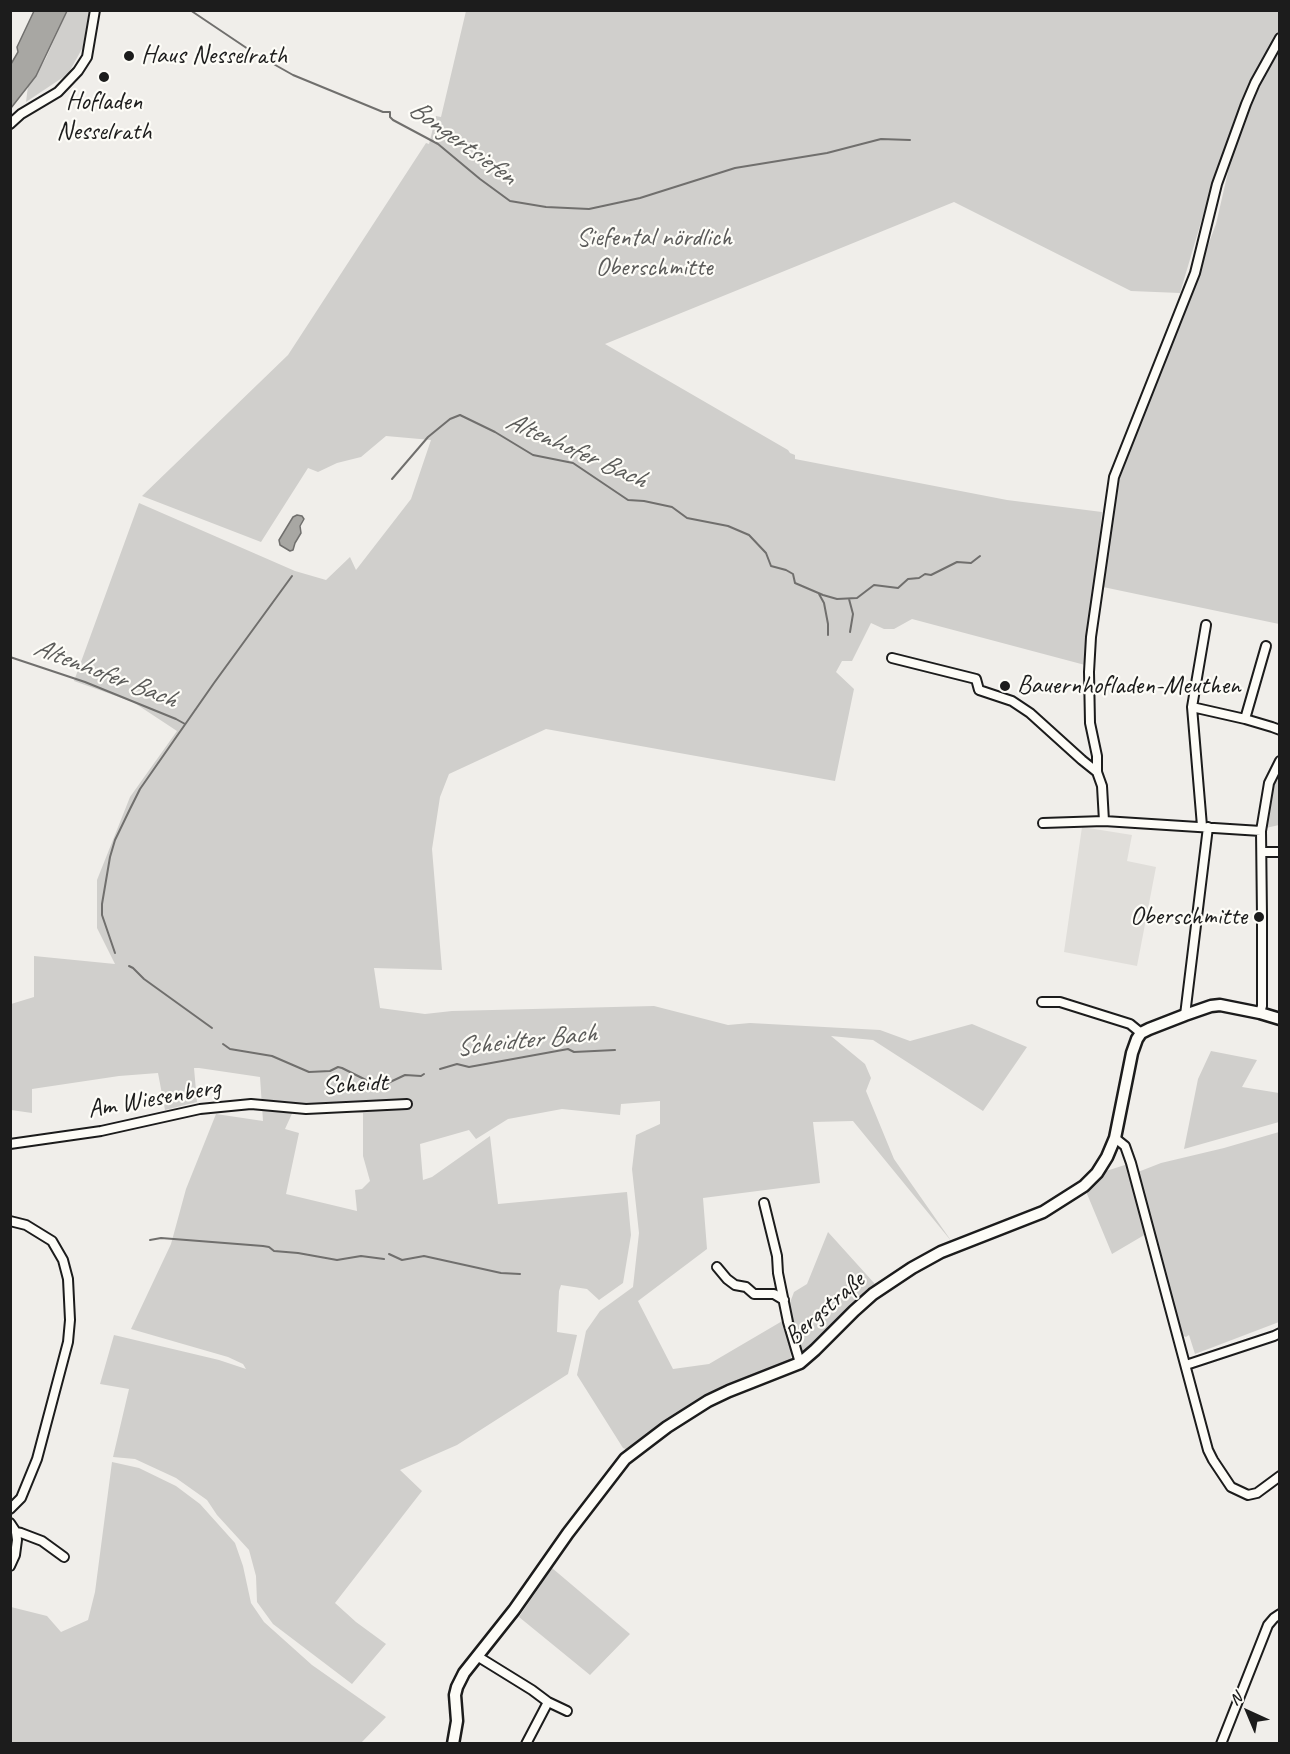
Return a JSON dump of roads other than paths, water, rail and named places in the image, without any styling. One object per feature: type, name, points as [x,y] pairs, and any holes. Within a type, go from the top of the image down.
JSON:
[{"type":"street","points":[[10,124],[21,114],[58,92],[78,71],[87,57],[95,10]]},
{"type":"street","points":[[1104,821],[1102,786],[1097,772],[1097,756],[1090,723],[1089,672],[1091,637],[1114,477],[1195,273],[1217,184],[1246,104],[1280,38]]},
{"type":"street","points":[[1185,1015],[1205,827],[1192,707],[1206,625]]},
{"type":"street","points":[[1245,720],[1266,646]]},
{"type":"street","points":[[892,658],[976,679],[979,690],[1012,702],[1030,713],[1097,772]]},
{"type":"street","points":[[1192,707],[1280,730]]},
{"type":"street","points":[[1260,1013],[1262,1006],[1261,831],[1269,783],[1280,761]]},
{"type":"street","points":[[1043,823],[1104,821],[1261,831]]},
{"type":"street","points":[[1262,852],[1280,852]]},
{"type":"street","points":[[1042,1002],[1060,1002],[1130,1024],[1141,1033],[1185,1015],[1220,1005],[1280,1019]]},
{"type":"street","name":"Bergstraße","points":[[453,1743],[458,1720],[455,1695],[464,1673],[514,1610],[568,1533],[625,1459],[708,1401],[800,1363],[854,1311],[893,1280],[941,1252],[1043,1212],[1084,1186],[1097,1173],[1115,1138],[1132,1053],[1141,1033]]},
{"type":"street","name":"Am Wiesenberg","points":[[10,1144],[101,1131],[200,1109],[251,1104],[306,1109]]},
{"type":"street","name":"Scheidt","points":[[306,1109],[407,1104]]},
{"type":"street","points":[[1115,1138],[1125,1146],[1208,1450],[1231,1487],[1248,1495],[1257,1494],[1280,1476]]},
{"type":"street","points":[[764,1203],[777,1256],[788,1322],[800,1363]]},
{"type":"street","points":[[10,1221],[26,1225],[52,1241],[63,1260],[68,1279],[70,1320],[68,1342],[37,1459],[21,1498],[10,1509]]},
{"type":"street","points":[[717,1267],[726,1279],[735,1285],[746,1287],[754,1294],[774,1294],[784,1300]]},
{"type":"street","points":[[1186,1365],[1280,1333]]},
{"type":"street","points":[[10,1523],[16,1532],[17,1548],[10,1566]]},
{"type":"street","points":[[16,1532],[42,1542],[64,1557]]},
{"type":"street","points":[[1221,1743],[1268,1625],[1280,1614]]},
{"type":"street","points":[[477,1656],[548,1702],[567,1711]]},
{"type":"street","points":[[526,1743],[548,1702]]},
{"type":"waterway","name":"Bongertsiefen","points":[[190,10],[254,53],[293,75],[383,112],[390,112],[393,120],[438,144],[510,201],[546,207],[589,209],[640,198],[735,168],[827,153],[881,139],[910,140]]},
{"type":"waterway","name":"Altenhofer Bach","points":[[392,479],[428,437],[450,419],[460,415],[495,432],[533,455],[573,463],[628,500],[672,507],[687,518],[728,526],[749,535],[766,553],[771,566],[793,574],[795,583],[837,599],[857,598],[874,585],[898,588],[908,579],[919,578],[925,574],[931,575],[957,562],[971,563],[980,556]]},
{"type":"waterway","name":"Scheidter Bach","points":[[115,953],[102,915],[110,857],[115,840],[140,789],[292,576]]},
{"type":"waterway","points":[[819,594],[824,603],[828,635]]},
{"type":"waterway","points":[[849,599],[853,614],[850,632]]},
{"type":"waterway","name":"Altenhofer Bach","points":[[10,657],[85,682],[185,724]]},
{"type":"waterway","name":"Scheidter Bach","points":[[129,966],[212,1028]]},
{"type":"waterway","name":"Scheidter Bach","points":[[223,1044],[230,1049],[272,1056],[309,1072],[342,1068],[381,1089],[405,1075],[421,1076],[424,1074]]},
{"type":"waterway","name":"Scheidter Bach","points":[[440,1069],[457,1064],[469,1067],[568,1049],[574,1052],[615,1050]]},
{"type":"waterway","points":[[150,1240],[161,1238],[263,1246],[274,1251],[337,1260],[361,1256],[384,1259]]},
{"type":"waterway","points":[[389,1254],[402,1260],[424,1256],[501,1273],[520,1274]]},
{"type":"place","name":"Haus Nesselrath","points":[[129,56]]},
{"type":"place","name":"Hofladen Nesselrath","points":[[104,77]]},
{"type":"place","name":"Bauernhofladen-Meuthen","points":[[1005,686]]},
{"type":"place","name":"Oberschmitte","points":[[1259,917]]},
{"type":"park label","name":"Siefental nördlich Oberschmitte","points":[[654,253]]}]
